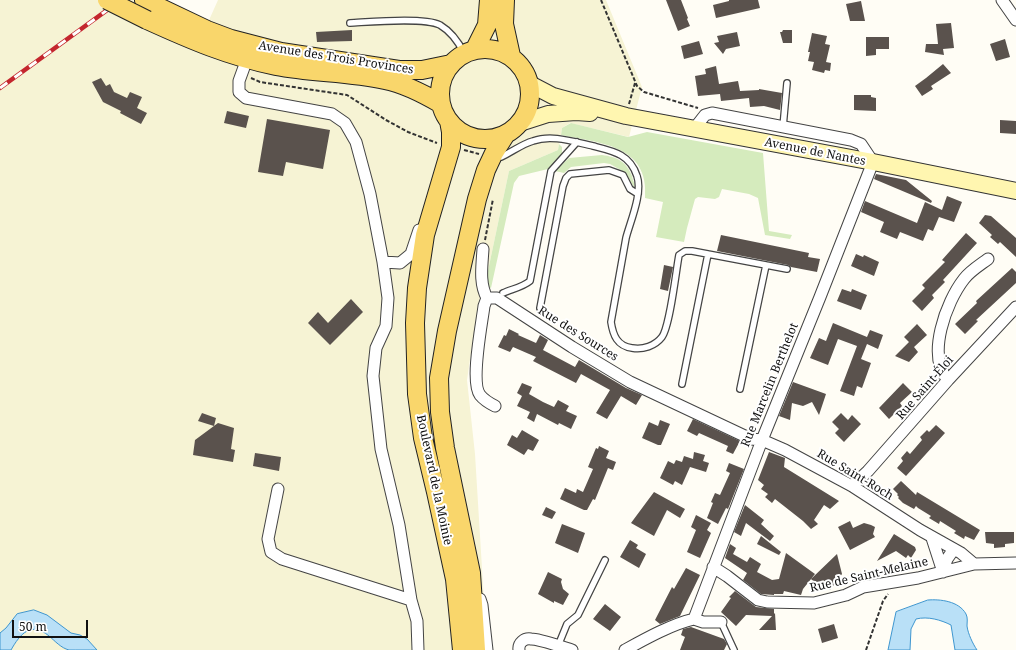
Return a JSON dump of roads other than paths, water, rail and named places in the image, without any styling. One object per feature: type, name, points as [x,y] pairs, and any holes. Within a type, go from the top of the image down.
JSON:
[{"type":"main road","points":[[107,0],[149,9]]},
{"type":"main road","points":[[463,56],[494,49],[511,56],[519,65],[530,84],[530,96],[513,129],[491,138],[475,138],[461,132],[449,121],[441,104],[441,91],[444,78],[487,25],[489,0]]},
{"type":"main road","points":[[505,0],[504,24],[511,56]]},
{"type":"main road","name":"Avenue des Trois Provinces","points":[[149,9],[231,39],[281,52],[399,70],[422,70],[463,56]]},
{"type":"main road","name":"Avenue des Trois Provinces","points":[[149,9],[208,47],[244,65],[278,66],[386,80],[418,91],[441,104]]},
{"type":"main road","name":"Avenue de Nantes","points":[[530,84],[553,96],[620,115],[873,162],[1016,191]]},
{"type":"main road","name":"Avenue de Nantes","points":[[513,129],[548,114],[576,112],[620,115]]},
{"type":"main road","name":"Boulevard de la Moinie","points":[[449,121],[451,147],[425,235],[417,288],[415,323],[417,394],[423,438],[455,579],[462,650]]},
{"type":"main road","name":"Boulevard de la Moinie","points":[[476,650],[470,573],[445,448],[440,412],[439,378],[447,331],[477,199],[486,170],[494,153],[513,129]]},
{"type":"street","points":[[1002,0],[1016,20]]},
{"type":"street","points":[[244,65],[239,81],[239,92],[246,98],[332,114],[345,122],[356,142],[370,194],[383,262],[388,298],[386,326],[376,348],[373,376],[381,450],[399,525],[411,600],[417,621],[418,650]]},
{"type":"street","points":[[694,129],[705,115],[712,113],[851,140],[861,144],[873,162]]},
{"type":"street","name":"Rue Marcelin Berthelot","points":[[694,618],[762,440],[873,162]]},
{"type":"street","points":[[383,262],[400,263],[411,254],[427,202],[439,186]]},
{"type":"street","points":[[483,249],[482,281],[487,298],[484,306],[477,356],[477,381],[479,394],[495,406]]},
{"type":"street","points":[[948,380],[943,374],[938,352],[941,328],[947,309],[954,293],[965,278],[988,259]]},
{"type":"street","name":"Rue des Sources","points":[[487,298],[497,298],[572,347],[630,382],[751,439],[762,440]]},
{"type":"street","name":"Rue Saint-Éloi","points":[[852,486],[868,471],[948,380],[1016,307]]},
{"type":"street","name":"Rue Saint-Roch","points":[[762,440],[785,450],[852,486],[932,538],[954,549],[974,564]]},
{"type":"street","points":[[278,489],[268,539],[271,552],[282,559],[411,600]]},
{"type":"street","points":[[932,538],[943,572]]},
{"type":"street","points":[[943,572],[947,559],[954,549]]},
{"type":"street","name":"Rue de Saint-Melaine","points":[[714,567],[728,576],[758,600],[767,602],[814,603],[846,595],[863,587],[918,578],[974,564],[1016,563]]},
{"type":"street","points":[[470,573],[482,605],[487,650]]},
{"type":"street","points":[[625,650],[682,622],[694,618],[703,622],[721,622]]},
{"type":"street","points":[[519,650],[522,641],[530,638],[572,650]]},
{"type":"lane","points":[[350,23],[386,21],[431,23],[440,25],[460,46],[463,56]]},
{"type":"lane","points":[[783,127],[787,83]]},
{"type":"lane","points":[[494,153],[501,156],[532,141],[539,139],[560,139],[616,151],[632,166],[638,178],[638,194],[627,237],[611,322],[614,335],[619,343],[631,348],[643,349],[662,338],[667,324],[679,255],[685,251],[692,251],[787,270]]},
{"type":"lane","points":[[503,293],[525,285],[530,281],[550,172],[577,142]]},
{"type":"lane","points":[[540,308],[563,186],[566,178],[570,174],[609,170],[623,175],[630,189],[638,194]]},
{"type":"lane","points":[[682,384],[708,254]]},
{"type":"lane","points":[[740,389],[766,265]]},
{"type":"lane","points":[[558,646],[567,624],[578,615],[605,560]]},
{"type":"lane","points":[[721,622],[734,650]]},
{"type":"water","points":[[928,600],[949,602],[959,606],[963,610],[967,616],[967,626],[972,642],[977,650],[955,650],[951,625],[939,620],[925,618],[916,619],[911,629],[910,650],[888,650],[896,612]]},
{"type":"water","points":[[34,610],[47,615],[71,633],[80,635],[87,639],[97,650],[69,650],[61,646],[43,632],[31,630],[27,631],[18,639],[11,650],[0,650],[0,633],[17,614]]},
{"type":"railway","points":[[0,88],[121,0]]}]
